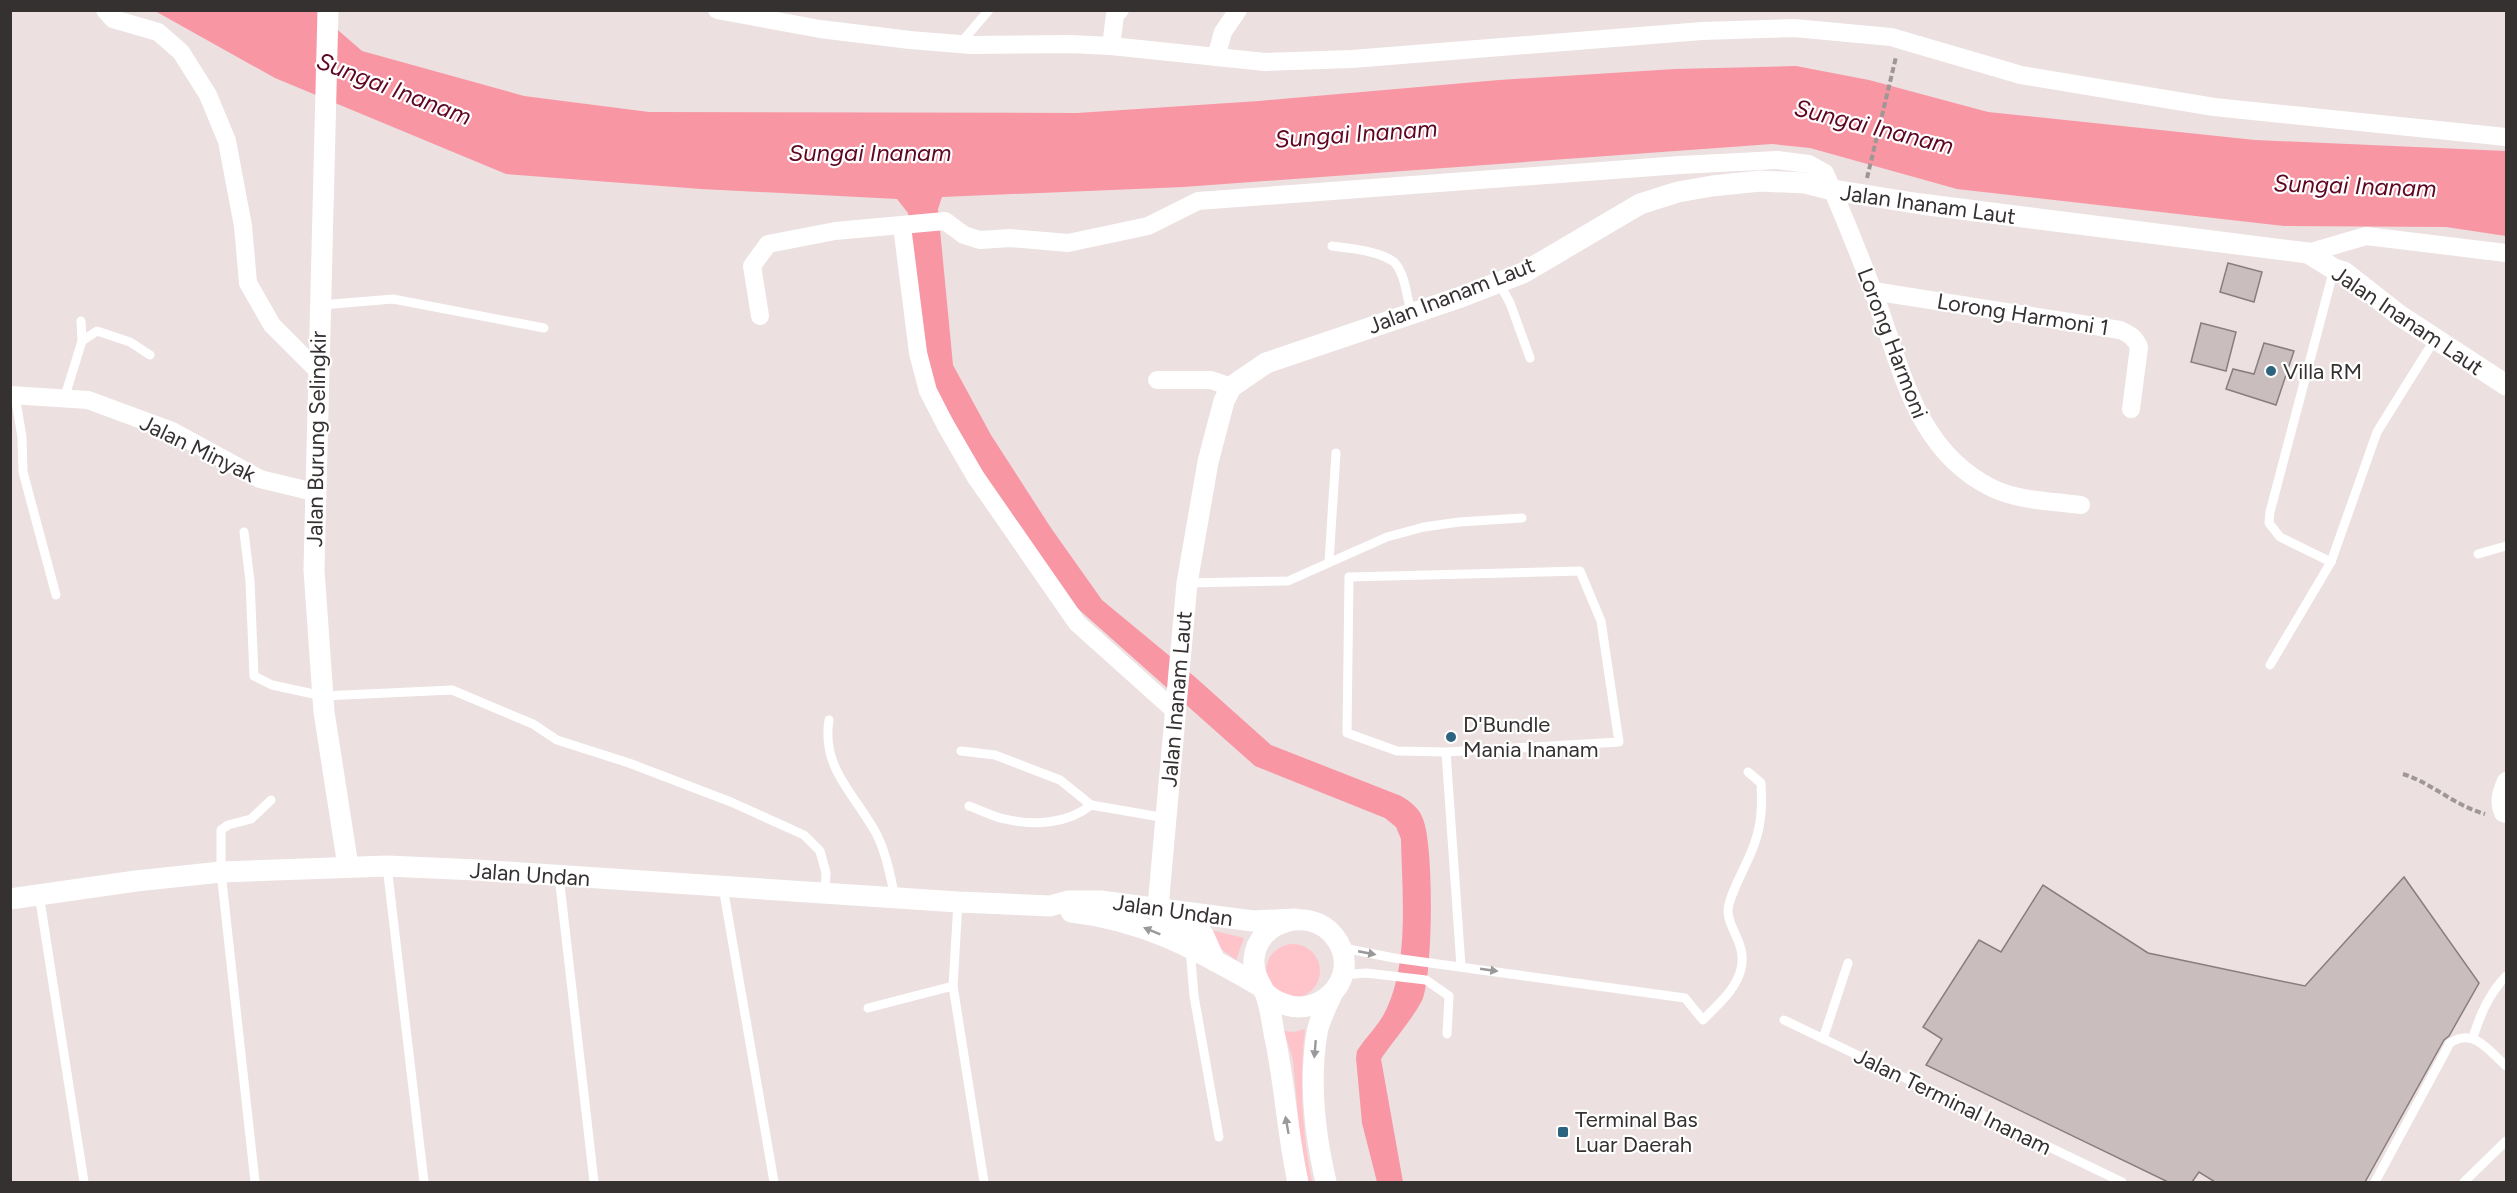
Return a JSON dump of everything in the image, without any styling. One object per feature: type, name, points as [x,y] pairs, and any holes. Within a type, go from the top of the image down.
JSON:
[{"type":"street","points":[[105,10],[113,19],[158,32],[181,52],[208,95],[227,141],[243,226],[248,283],[272,325],[317,370]]},
{"type":"street","name":"Jalan Burung Selingkir","points":[[328,10],[317,370],[314,570],[323,696],[348,866]]},
{"type":"street","points":[[717,10],[820,28],[959,45],[1111,46],[1264,62],[1352,59],[1702,31],[1791,19],[1891,38],[2021,75],[2214,107],[2506,137]]},
{"type":"street","points":[[1111,46],[1115,15],[1120,10]]},
{"type":"street","points":[[1216,57],[1223,32],[1238,10]]},
{"type":"street","name":"Lorong Harmoni","points":[[902,226],[945,222],[964,235],[980,240],[1010,238],[1068,243],[1148,226],[1198,201],[1680,165],[1777,160],[1809,164],[1826,173],[1873,291],[1914,408],[1930,434],[1971,476],[1994,489],[2081,505]]},
{"type":"street","name":"Jalan Inanam Laut","points":[[1158,907],[1187,583],[1208,462],[1224,401],[1231,387],[1266,363],[1411,312],[1461,297],[1523,273],[1640,204],[1678,192],[1712,186],[1760,181],[1805,183],[1833,190],[1980,212],[2308,253],[2334,269],[2344,272],[2435,339],[2506,385]]},
{"type":"street","points":[[760,316],[752,266],[768,244],[835,231],[902,226],[918,353],[928,391],[946,426],[975,476],[1077,623],[1174,710]]},
{"type":"street","points":[[2308,253],[2366,236],[2506,253]]},
{"type":"street","name":"Lorong Harmoni 1","points":[[1873,291],[2129,333],[2139,347],[2131,409]]},
{"type":"street","points":[[1157,380],[1211,380],[1231,387]]},
{"type":"street","name":"Jalan Minyak","points":[[13,395],[88,400],[172,431],[260,479],[314,492]]},
{"type":"street","points":[[2505,813],[2500,804],[2501,793],[2506,781]]},
{"type":"street","name":"Jalan Undan","points":[[10,898],[221,872],[387,866],[1050,906],[1068,912],[1126,921],[1156,932],[1215,961],[1263,990],[1283,1006],[1309,1007],[1321,1002],[1337,985]]},
{"type":"street","name":"Jalan Undan","points":[[1050,906],[1068,901],[1101,901],[1253,921],[1310,920],[1323,926],[1334,935],[1341,948]]},
{"type":"street","points":[[1158,907],[1159,913],[1164,918],[1203,934],[1215,961]]},
{"type":"street","name":"Jalan Undan","points":[[1296,919],[1282,922],[1269,930],[1259,942],[1254,957],[1255,972],[1263,990],[1277,1045],[1298,1182]]},
{"type":"street","points":[[1328,1180],[1317,1130],[1314,1063],[1317,1031],[1337,985],[1343,961],[1341,948]]},
{"type":"lane","points":[[959,45],[989,10]]},
{"type":"lane","points":[[1332,246],[1367,251],[1395,263],[1401,275],[1411,312]]},
{"type":"lane","points":[[2331,562],[2280,537],[2269,524],[2270,512],[2334,269]]},
{"type":"lane","points":[[1498,281],[1510,303],[1530,358]]},
{"type":"lane","points":[[319,306],[393,299],[544,328]]},
{"type":"lane","points":[[64,399],[82,341],[81,321]]},
{"type":"lane","points":[[82,341],[97,330],[130,342],[150,355]]},
{"type":"lane","points":[[2270,665],[2331,562],[2377,432],[2435,339]]},
{"type":"lane","points":[[13,395],[22,437],[23,472],[56,595]]},
{"type":"lane","points":[[1329,562],[1336,453]]},
{"type":"lane","points":[[1187,583],[1288,581],[1388,537],[1424,527],[1522,518]]},
{"type":"lane","points":[[244,532],[250,580],[254,676],[272,685],[323,696],[452,690],[533,724],[558,740],[639,766],[730,802],[804,835],[820,851],[826,873],[825,892]]},
{"type":"lane","points":[[2478,554],[2506,546]]},
{"type":"lane","points":[[1580,571],[1601,621],[1619,742],[1446,752],[1397,751],[1347,733],[1349,577],[1580,571]]},
{"type":"lane","points":[[829,720],[828,750],[843,783],[877,835],[887,858],[895,897]]},
{"type":"lane","points":[[961,751],[994,755],[1060,780],[1091,805],[1166,818]]},
{"type":"lane","points":[[1446,752],[1461,966]]},
{"type":"lane","points":[[1341,948],[1394,958],[1685,998],[1702,1020],[1730,993],[1741,969],[1742,949],[1728,911],[1755,843],[1763,810],[1761,783],[1748,772]]},
{"type":"lane","points":[[255,1182],[221,872],[221,831],[228,825],[251,819],[272,800]]},
{"type":"lane","points":[[969,806],[1005,819],[1039,821],[1064,820],[1079,815],[1091,805]]},
{"type":"lane","points":[[387,866],[424,1182]]},
{"type":"lane","points":[[559,876],[594,1182]]},
{"type":"lane","points":[[723,887],[774,1182]]},
{"type":"lane","points":[[39,894],[84,1182]]},
{"type":"lane","points":[[958,902],[953,986],[984,1182]]},
{"type":"lane","points":[[1190,948],[1194,996],[1219,1137]]},
{"type":"lane","points":[[1822,1039],[1848,963]]},
{"type":"lane","points":[[1337,985],[1366,973],[1426,980],[1449,996],[1447,1034]]},
{"type":"lane","points":[[2474,1037],[2481,1011],[2506,976]]},
{"type":"lane","points":[[868,1008],[953,986]]},
{"type":"lane","name":"Jalan Terminal Inanam","points":[[1784,1020],[2122,1182]]},
{"type":"lane","points":[[2374,1182],[2450,1043],[2460,1036],[2474,1037],[2506,1066]]},
{"type":"lane","points":[[2464,1182],[2506,1141]]},
{"type":"path","points":[[1866,182],[1890,79]]},
{"type":"path","points":[[2403,774],[2419,779],[2483,814],[2505,813]]},
{"type":"shaded area","points":[[1170,920],[1244,938],[1236,960],[1209,940]]},
{"type":"shaded area","points":[[1293,944],[1303,946],[1312,952],[1318,961],[1320,971],[1318,981],[1312,990],[1303,996],[1293,998],[1283,996],[1274,990],[1268,981],[1266,971],[1268,961],[1274,952],[1283,946]]},
{"type":"shaded area","points":[[1305,1029],[1302,1106],[1312,1182],[1308,1182],[1301,1149],[1293,1060],[1284,1031],[1294,1032]]},
{"type":"water","name":"Sungai Inanam","points":[[155,11],[316,11],[362,51],[524,96],[649,112],[1077,113],[1259,101],[1499,80],[1675,69],[1796,66],[1869,80],[1988,112],[2255,140],[2506,151],[2506,236],[2446,227],[2284,226],[1957,189],[1810,148],[1772,144],[1183,187],[942,197],[938,209],[953,365],[991,435],[1051,528],[1102,600],[1195,677],[1271,745],[1401,796],[1414,806],[1423,819],[1429,854],[1431,908],[1426,983],[1420,1004],[1381,1059],[1403,1182],[1377,1182],[1362,1123],[1356,1058],[1357,1051],[1384,1014],[1398,974],[1403,905],[1401,839],[1396,827],[1385,818],[1255,766],[1076,607],[987,479],[938,394],[929,368],[908,213],[897,199],[701,189],[506,174],[275,78]]},
{"type":"building","points":[[2228,263],[2262,272],[2254,302],[2220,292]]},
{"type":"building","points":[[2201,323],[2236,332],[2226,371],[2191,362]]},
{"type":"building","name":"Villa RM","points":[[2264,343],[2294,351],[2276,405],[2226,389],[2233,369],[2254,374]]},
{"type":"building","points":[[2404,877],[2479,983],[2449,1036],[2444,1040],[2365,1182],[2215,1182],[2199,1172],[2192,1182],[2168,1182],[1926,1065],[1942,1039],[1923,1027],[1979,940],[2001,952],[2043,885],[2148,953],[2305,986]]},
{"type":"place","name":"Villa RM","points":[[2271,371]]},
{"type":"place","name":"D'Bundle Mania Inanam","points":[[1451,737]]},
{"type":"place","name":"Terminal Bas Luar Daerah","points":[[1563,1132]]}]
